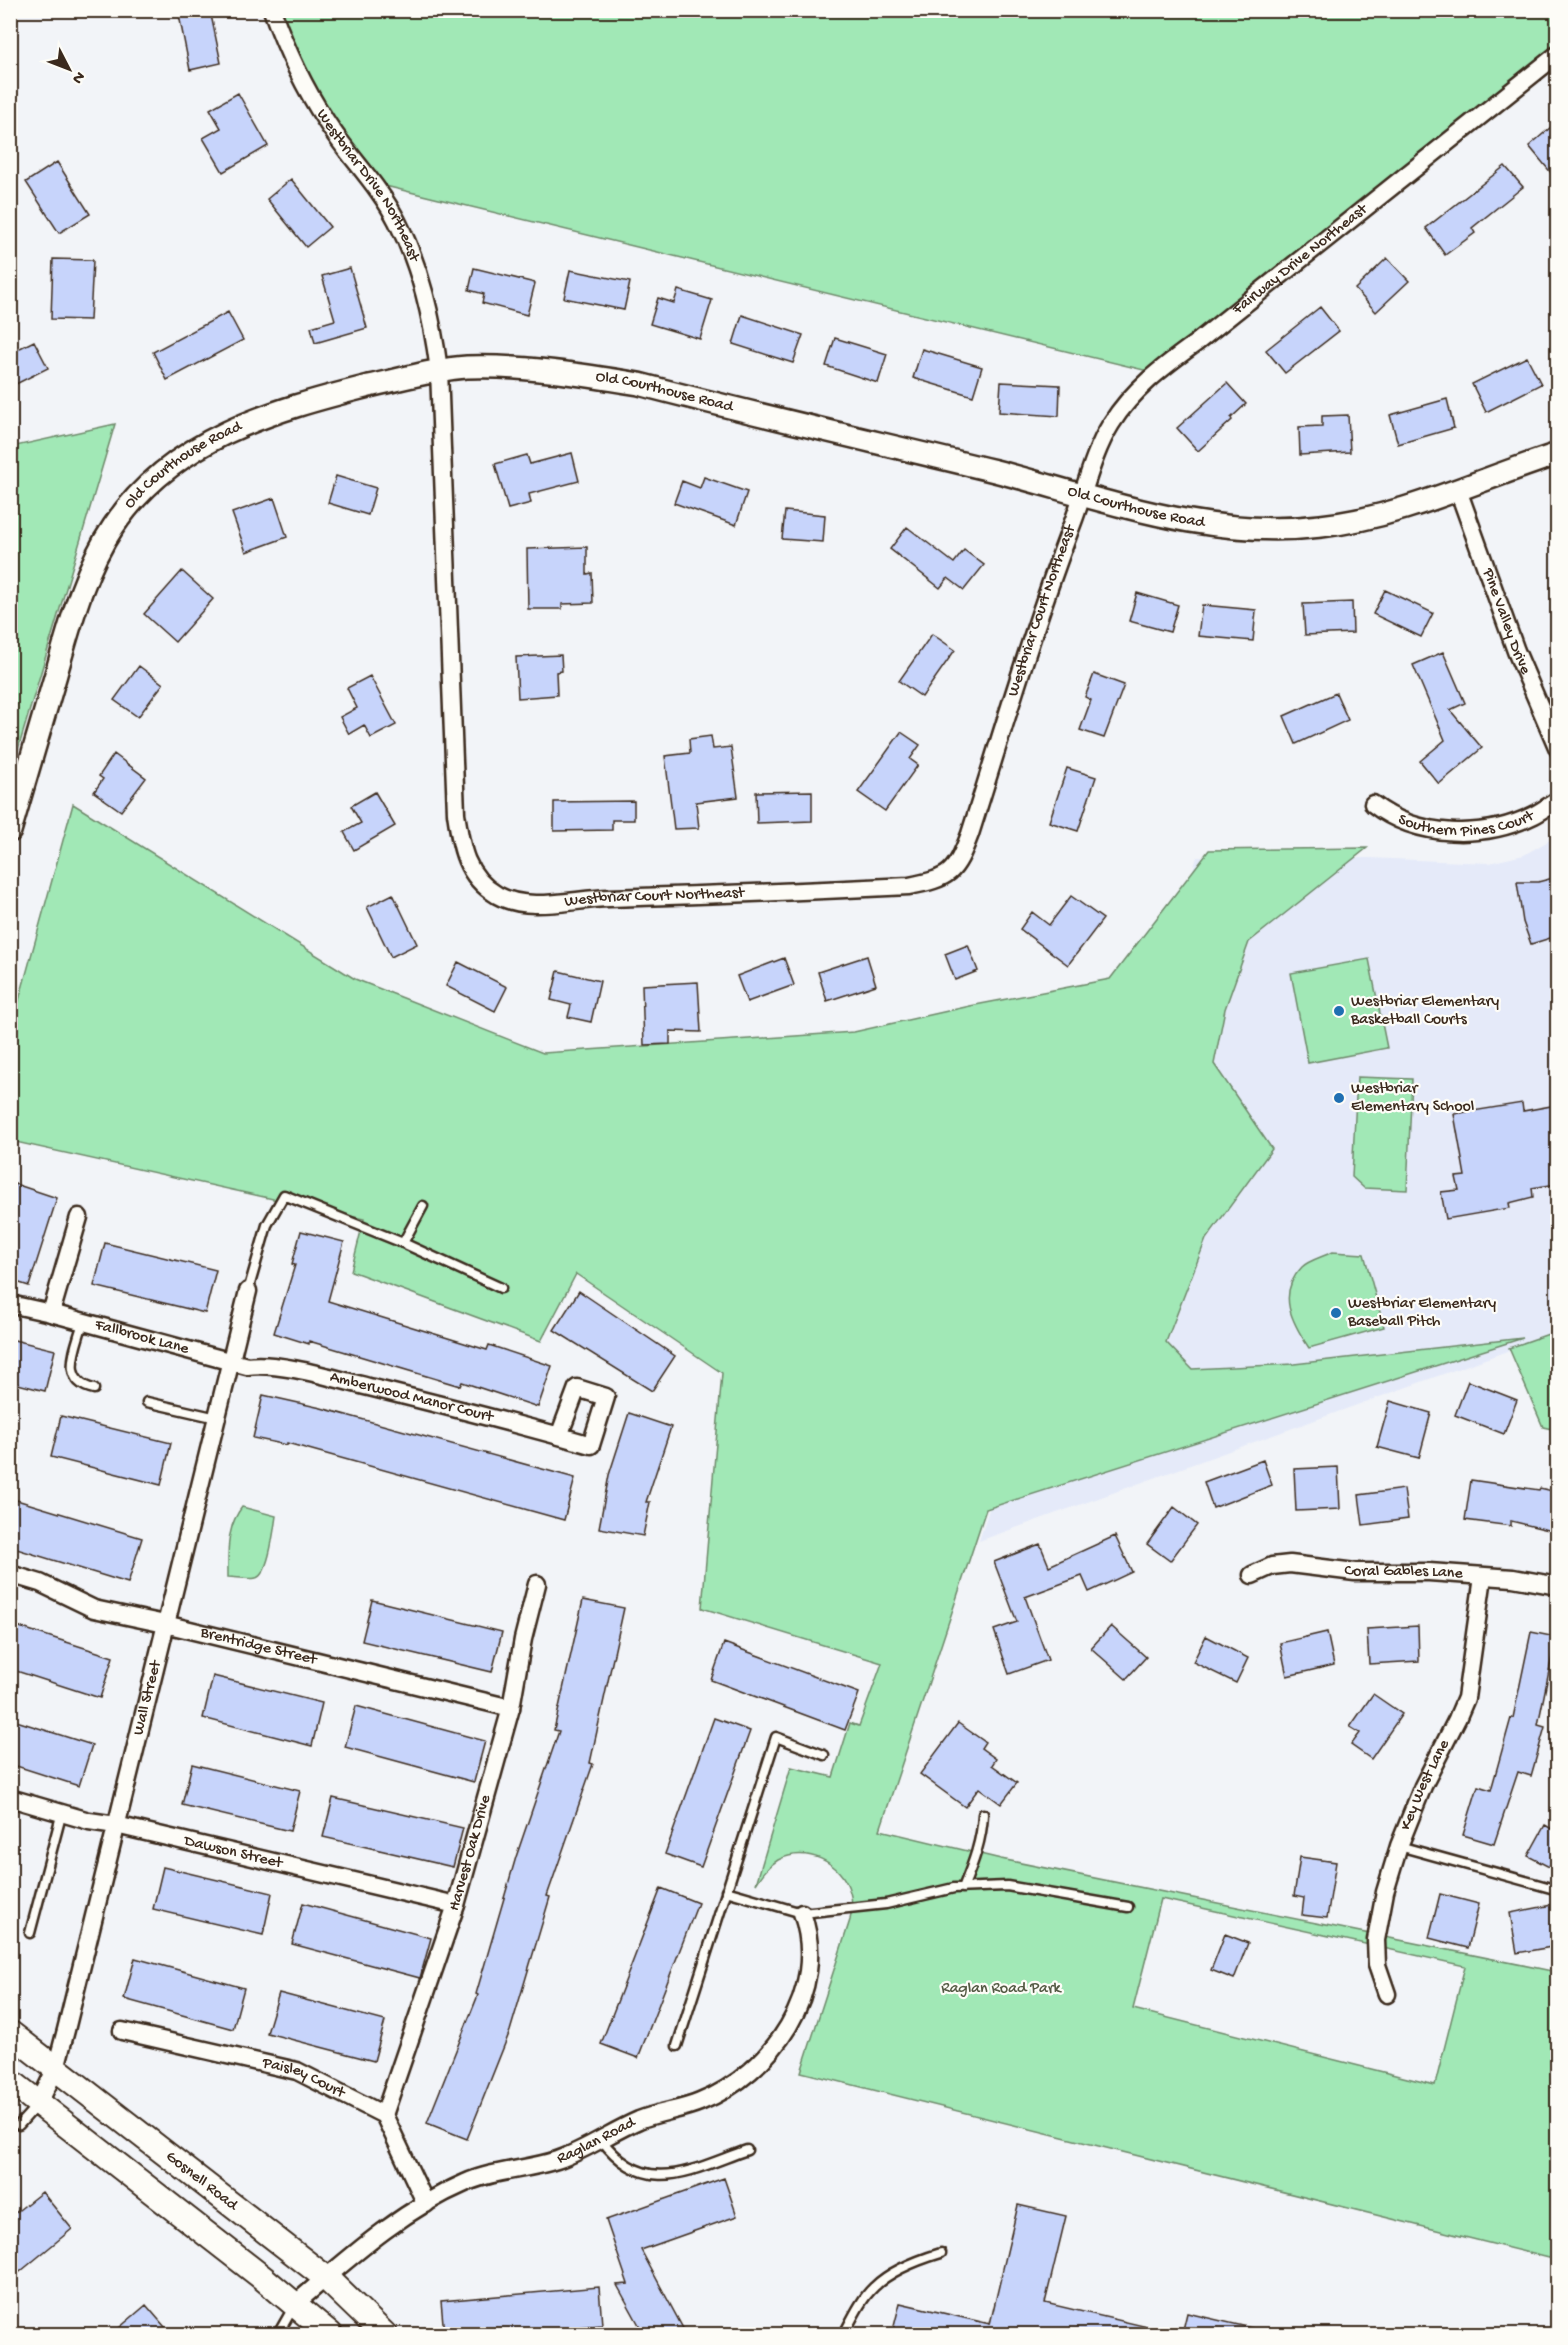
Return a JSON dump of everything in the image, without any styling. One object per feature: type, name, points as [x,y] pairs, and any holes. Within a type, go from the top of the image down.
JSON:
[{"type":"main road","name":"Gosnell Road","points":[[10,2033],[326,2278],[384,2334]]},
{"type":"main road","points":[[10,2081],[295,2304],[330,2334]]},
{"type":"street","name":"Westbriar Drive Northeast","points":[[272,10],[286,48],[321,114],[369,176],[396,220],[413,256],[434,327],[439,370]]},
{"type":"street","name":"Fairway Drive Northeast","points":[[1083,495],[1100,444],[1111,423],[1142,385],[1557,54]]},
{"type":"street","name":"Old Courthouse Road","points":[[10,831],[64,644],[86,581],[113,527],[132,501],[186,454],[226,432],[321,398],[439,370],[492,367],[639,384],[1083,495],[1153,515],[1194,523],[1263,529],[1323,526],[1418,505],[1557,454]]},
{"type":"street","name":"Westbriar Court Northeast","points":[[439,370],[456,813],[462,851],[470,870],[483,885],[498,896],[517,902],[534,904],[605,898],[909,886],[937,880],[946,875],[953,869],[963,852],[970,834],[1061,552],[1083,495]]},
{"type":"street","name":"Pine Valley Drive","points":[[1458,490],[1516,651],[1557,749]]},
{"type":"street","name":"Southern Pines Court","points":[[1373,804],[1404,823],[1426,830],[1457,831],[1483,830],[1510,825],[1534,815],[1557,800]]},
{"type":"street","points":[[51,1313],[79,1217]]},
{"type":"street","name":"Wall Street","points":[[39,2103],[56,2068],[248,1291]]},
{"type":"street","name":"Fallbrook Lane","points":[[10,1304],[231,1362]]},
{"type":"street","name":"Amberwood Manor Court","points":[[231,1362],[247,1366],[263,1363],[337,1379],[591,1445],[606,1397],[577,1388],[559,1436]]},
{"type":"street","name":"Coral Gables Lane","points":[[1252,1575],[1272,1566],[1290,1564],[1355,1572],[1429,1572],[1513,1578],[1557,1586]]},
{"type":"street","name":"Brentridge Street","points":[[10,1574],[40,1583],[94,1609],[165,1624],[511,1708]]},
{"type":"street","name":"Key West Lane","points":[[1387,1994],[1377,1965],[1376,1940],[1385,1892],[1399,1846],[1423,1786],[1466,1698],[1483,1577]]},
{"type":"street","name":"Harvest Oak Drive","points":[[384,2115],[456,1905],[511,1708],[523,1640],[537,1584]]},
{"type":"street","name":"Dawson Street","points":[[10,1798],[89,1821],[116,1825],[456,1905]]},
{"type":"street","name":"Raglan Road","points":[[295,2304],[377,2235],[464,2183],[485,2175],[520,2170],[558,2160],[654,2114],[699,2103],[740,2079],[772,2050],[790,2022],[808,1979],[811,1950],[802,1913]]},
{"type":"street","name":"Paisley Court","points":[[122,2031],[297,2071],[384,2115]]},
{"type":"street","points":[[384,2115],[426,2204]]},
{"type":"lane","points":[[248,1291],[267,1225],[284,1195],[403,1243],[501,1288]]},
{"type":"lane","points":[[403,1243],[423,1206]]},
{"type":"lane","points":[[83,1322],[72,1368],[74,1378],[84,1386],[94,1389]]},
{"type":"lane","points":[[147,1401],[217,1418]]},
{"type":"lane","points":[[677,2046],[776,1737],[824,1755]]},
{"type":"lane","points":[[30,1933],[62,1812]]},
{"type":"lane","points":[[963,1888],[980,1839],[983,1814]]},
{"type":"lane","points":[[1399,1846],[1557,1890]]},
{"type":"lane","points":[[726,1891],[802,1913],[886,1904],[963,1888],[1007,1886],[1128,1906]]},
{"type":"lane","points":[[19,2125],[39,2103]]},
{"type":"lane","points":[[601,2139],[614,2157],[645,2175],[678,2175],[747,2150]]},
{"type":"lane","points":[[844,2334],[864,2299],[874,2287],[923,2258],[940,2253]]},
{"type":"lane","points":[[278,2334],[295,2304]]},
{"type":"shaded area","name":"Westbriar Elementary School","points":[[1557,836],[1557,1333],[979,1541],[1197,857],[1368,858],[1489,863],[1524,855]]},
{"type":"green space","points":[[1557,10],[1558,54],[1156,373],[373,183],[327,122],[273,11]]},
{"type":"green space","points":[[115,424],[13,766],[11,782],[11,447]]},
{"type":"green space","name":"Raglan Road Park","points":[[73,804],[355,979],[543,1053],[854,1032],[970,1006],[1110,979],[1209,850],[1367,848],[1249,942],[1225,1009],[1214,1064],[1272,1149],[1206,1239],[1166,1342],[1192,1369],[1294,1364],[1523,1338],[986,1509],[880,1830],[1001,1859],[1557,1972],[1557,2260],[801,2072],[850,1920],[851,1895],[846,1881],[831,1865],[822,1859],[800,1854],[778,1860],[768,1868],[756,1884],[791,1767],[833,1777],[850,1723],[859,1726],[882,1663],[702,1608],[722,1373],[576,1274],[541,1341],[351,1271],[364,1219],[11,1141],[11,1029]],"holes":[[[1161,1899],[1465,1966],[1435,2085],[1133,2009]]]},
{"type":"green space","name":"Westbriar Elementary Basketball Courts","points":[[1369,959],[1387,1048],[1308,1063],[1291,973]]},
{"type":"green space","points":[[1357,1077],[1412,1079],[1407,1190],[1364,1188],[1352,1177]]},
{"type":"green space","name":"Westbriar Elementary Baseball Pitch","points":[[1332,1252],[1364,1254],[1384,1327],[1309,1348],[1292,1318],[1288,1298],[1290,1287],[1302,1267]]},
{"type":"green space","points":[[1558,1331],[1557,1430],[1543,1427],[1509,1348]]},
{"type":"green space","points":[[242,1507],[276,1516],[268,1560],[261,1575],[256,1578],[228,1577],[228,1549],[231,1532]]},
{"type":"building","points":[[178,10],[210,10],[221,63],[190,70]]},
{"type":"building","points":[[238,93],[268,146],[223,172],[203,138],[221,128],[210,109]]},
{"type":"building","points":[[1557,122],[1557,180],[1529,146]]},
{"type":"building","points":[[57,162],[90,214],[59,233],[26,182]]},
{"type":"building","points":[[1505,166],[1523,187],[1472,228],[1475,233],[1445,255],[1426,228]]},
{"type":"building","points":[[291,179],[330,227],[306,247],[267,199]]},
{"type":"building","points":[[1387,258],[1409,281],[1376,312],[1355,289]]},
{"type":"building","points":[[53,259],[93,260],[90,320],[51,319]]},
{"type":"building","points":[[350,268],[367,328],[315,343],[311,327],[335,320],[322,276]]},
{"type":"building","points":[[474,268],[535,283],[527,315],[482,303],[484,294],[469,290]]},
{"type":"building","points":[[570,270],[630,282],[624,310],[564,298]]},
{"type":"building","points":[[678,290],[712,300],[700,339],[650,324],[658,298],[674,303]]},
{"type":"building","points":[[1320,307],[1339,331],[1285,373],[1266,350]]},
{"type":"building","points":[[228,312],[243,340],[167,380],[153,352]]},
{"type":"building","points":[[742,315],[803,335],[793,363],[733,344]]},
{"type":"building","points":[[835,338],[887,354],[878,383],[826,366]]},
{"type":"building","points":[[34,341],[48,368],[10,387],[10,353]]},
{"type":"building","points":[[922,349],[982,367],[973,396],[913,378]]},
{"type":"building","points":[[1527,357],[1541,384],[1486,412],[1472,384]]},
{"type":"building","points":[[1001,382],[1060,385],[1059,416],[999,412]]},
{"type":"building","points":[[1227,383],[1246,404],[1198,451],[1177,428]]},
{"type":"building","points":[[1447,399],[1454,428],[1398,444],[1390,415]]},
{"type":"building","points":[[1348,415],[1350,452],[1300,455],[1299,427],[1322,426],[1322,416]]},
{"type":"building","points":[[572,453],[579,481],[529,494],[531,503],[508,509],[495,464],[527,455],[530,464]]},
{"type":"building","points":[[336,476],[376,488],[368,515],[328,503]]},
{"type":"building","points":[[704,477],[747,492],[736,525],[674,503],[682,481],[700,488]]},
{"type":"building","points":[[274,498],[287,537],[246,552],[232,513]]},
{"type":"building","points":[[785,511],[825,515],[823,542],[782,539]]},
{"type":"building","points":[[907,527],[954,563],[964,550],[984,565],[964,590],[948,578],[940,588],[890,549]]},
{"type":"building","points":[[587,547],[587,574],[592,573],[593,603],[562,604],[562,609],[528,609],[527,549]]},
{"type":"building","points":[[182,571],[213,599],[175,642],[144,614]]},
{"type":"building","points":[[1385,590],[1433,613],[1421,637],[1373,614]]},
{"type":"building","points":[[1137,593],[1178,605],[1170,632],[1129,621]]},
{"type":"building","points":[[1352,602],[1353,633],[1305,635],[1303,604]]},
{"type":"building","points":[[1202,605],[1256,610],[1253,641],[1198,636]]},
{"type":"building","points":[[932,634],[955,650],[922,697],[899,681]]},
{"type":"building","points":[[1443,652],[1465,703],[1450,710],[1482,748],[1439,784],[1420,761],[1445,740],[1413,665]]},
{"type":"building","points":[[561,655],[562,671],[556,672],[557,695],[518,698],[516,657]]},
{"type":"building","points":[[139,666],[163,684],[138,717],[114,700]]},
{"type":"building","points":[[1094,674],[1124,685],[1104,738],[1080,730],[1091,700],[1085,697]]},
{"type":"building","points":[[370,676],[396,725],[371,738],[364,725],[349,734],[340,717],[357,708],[347,688]]},
{"type":"building","points":[[1336,693],[1348,720],[1296,744],[1284,716]]},
{"type":"building","points":[[901,732],[920,745],[910,759],[918,765],[885,811],[858,792]]},
{"type":"building","points":[[711,736],[713,749],[731,747],[738,797],[696,802],[699,828],[674,829],[665,756],[690,753],[689,739]]},
{"type":"building","points":[[114,754],[146,778],[121,811],[94,792],[103,779],[99,776]]},
{"type":"building","points":[[1067,768],[1096,777],[1078,831],[1049,822]]},
{"type":"building","points":[[812,791],[812,821],[757,823],[756,792]]},
{"type":"building","points":[[375,792],[395,826],[354,850],[344,832],[361,823],[351,806]]},
{"type":"building","points":[[634,801],[634,820],[612,820],[612,830],[554,831],[554,802]]},
{"type":"building","points":[[1557,877],[1557,936],[1531,944],[1523,922],[1517,882],[1538,882]]},
{"type":"building","points":[[393,894],[417,944],[391,957],[367,907]]},
{"type":"building","points":[[1071,896],[1103,919],[1068,965],[1020,929],[1032,912],[1049,925]]},
{"type":"building","points":[[968,945],[978,971],[955,980],[945,954]]},
{"type":"building","points":[[867,956],[876,985],[827,1001],[818,972]]},
{"type":"building","points":[[784,958],[794,985],[747,1002],[737,976]]},
{"type":"building","points":[[458,962],[507,987],[495,1011],[446,986]]},
{"type":"building","points":[[558,971],[600,981],[591,1022],[568,1017],[571,1005],[551,1000]]},
{"type":"building","points":[[698,982],[701,1032],[670,1031],[670,1044],[644,1045],[642,985]]},
{"type":"building","points":[[1522,1103],[1523,1111],[1557,1105],[1557,1184],[1532,1188],[1533,1197],[1509,1203],[1510,1208],[1446,1219],[1441,1192],[1459,1190],[1456,1177],[1465,1176],[1454,1114]]},
{"type":"building","points":[[15,1184],[57,1198],[29,1286],[10,1280],[10,1198]]},
{"type":"building","points":[[301,1231],[344,1242],[328,1301],[487,1350],[489,1345],[552,1366],[538,1407],[462,1382],[460,1386],[309,1341],[309,1344],[274,1333],[295,1265],[292,1264]]},
{"type":"building","points":[[105,1243],[216,1270],[205,1313],[94,1286]]},
{"type":"building","points":[[579,1291],[675,1356],[652,1391],[554,1330]]},
{"type":"building","points":[[10,1339],[55,1350],[45,1391],[10,1382]]},
{"type":"building","points":[[1468,1381],[1517,1400],[1504,1434],[1455,1415]]},
{"type":"building","points":[[263,1395],[321,1408],[575,1478],[564,1520],[287,1443],[287,1445],[253,1438]]},
{"type":"building","points":[[1390,1401],[1431,1413],[1419,1458],[1377,1447]]},
{"type":"building","points":[[629,1413],[671,1427],[646,1502],[650,1502],[643,1536],[599,1528],[609,1475]]},
{"type":"building","points":[[61,1416],[171,1443],[161,1485],[51,1457]]},
{"type":"building","points":[[1263,1460],[1272,1485],[1213,1508],[1204,1482]]},
{"type":"building","points":[[1338,1467],[1340,1509],[1296,1511],[1294,1469]]},
{"type":"building","points":[[1471,1480],[1557,1492],[1557,1532],[1511,1521],[1511,1526],[1465,1520]]},
{"type":"building","points":[[1404,1489],[1408,1519],[1363,1525],[1359,1495]]},
{"type":"building","points":[[10,1498],[142,1538],[128,1583],[10,1547]]},
{"type":"building","points":[[1174,1507],[1197,1525],[1170,1561],[1147,1544]]},
{"type":"building","points":[[1115,1536],[1132,1572],[1089,1592],[1082,1576],[1025,1597],[1048,1660],[1009,1674],[994,1630],[1017,1622],[994,1562],[1040,1544],[1049,1566]]},
{"type":"building","points":[[372,1600],[502,1632],[492,1672],[362,1641]]},
{"type":"building","points":[[583,1600],[624,1608],[590,1763],[593,1764],[547,1896],[550,1897],[510,2031],[467,2139],[427,2123],[478,1995],[476,1994],[516,1857],[559,1731],[554,1730]]},
{"type":"building","points":[[10,1624],[113,1657],[100,1698],[10,1669]]},
{"type":"building","points":[[1111,1626],[1146,1657],[1126,1679],[1091,1648]]},
{"type":"building","points":[[1418,1626],[1419,1661],[1369,1664],[1367,1629]]},
{"type":"building","points":[[1327,1632],[1334,1665],[1287,1676],[1280,1643]]},
{"type":"building","points":[[1531,1632],[1556,1637],[1538,1725],[1545,1727],[1531,1776],[1518,1772],[1494,1844],[1463,1835],[1478,1786],[1491,1790],[1511,1718],[1513,1718]]},
{"type":"building","points":[[1206,1636],[1248,1658],[1236,1683],[1193,1662]]},
{"type":"building","points":[[724,1643],[859,1693],[845,1730],[711,1680]]},
{"type":"building","points":[[213,1676],[322,1703],[312,1746],[203,1718]]},
{"type":"building","points":[[1373,1694],[1402,1714],[1371,1759],[1351,1745],[1360,1733],[1350,1727]]},
{"type":"building","points":[[356,1706],[485,1741],[474,1782],[345,1747]]},
{"type":"building","points":[[714,1718],[750,1731],[701,1867],[665,1854]]},
{"type":"building","points":[[10,1719],[92,1745],[79,1786],[10,1764]]},
{"type":"building","points":[[958,1723],[985,1742],[981,1748],[996,1759],[992,1765],[1017,1783],[1001,1804],[979,1788],[965,1807],[920,1774]]},
{"type":"building","points":[[192,1764],[300,1791],[290,1831],[182,1805]]},
{"type":"building","points":[[333,1798],[463,1828],[453,1867],[323,1837]]},
{"type":"building","points":[[1545,1825],[1557,1832],[1557,1871],[1528,1856]]},
{"type":"building","points":[[1300,1857],[1336,1862],[1327,1918],[1302,1915],[1304,1898],[1294,1896]]},
{"type":"building","points":[[163,1867],[272,1893],[263,1935],[153,1909]]},
{"type":"building","points":[[661,1888],[698,1903],[638,2058],[601,2044]]},
{"type":"building","points":[[1440,1894],[1479,1904],[1468,1948],[1429,1938]]},
{"type":"building","points":[[303,1903],[431,1938],[420,1978],[292,1944]]},
{"type":"building","points":[[1557,1904],[1557,1946],[1517,1953],[1510,1913]]},
{"type":"building","points":[[1225,1934],[1248,1943],[1234,1979],[1211,1970]]},
{"type":"building","points":[[135,1958],[244,1988],[233,2029],[124,1999]]},
{"type":"building","points":[[279,1993],[385,2021],[374,2061],[267,2033]]},
{"type":"building","points":[[724,2178],[737,2216],[641,2250],[686,2334],[644,2334],[617,2285],[628,2284],[606,2220]]},
{"type":"building","points":[[42,2192],[72,2229],[10,2280],[10,2217]]},
{"type":"building","points":[[1018,2205],[1066,2216],[1045,2303],[1152,2328],[1151,2334],[892,2334],[900,2303],[990,2324]]},
{"type":"building","points":[[599,2287],[602,2325],[488,2334],[444,2334],[441,2301]]},
{"type":"building","points":[[146,2305],[171,2334],[112,2334]]},
{"type":"building","points":[[1187,2313],[1252,2328],[1251,2334],[1182,2334]]},
{"type":"place","name":"Westbriar Elementary Basketball Courts","points":[[1339,1011]]},
{"type":"place","name":"Westbriar Elementary School","points":[[1339,1098]]},
{"type":"place","name":"Westbriar Elementary Baseball Pitch","points":[[1336,1313]]}]
